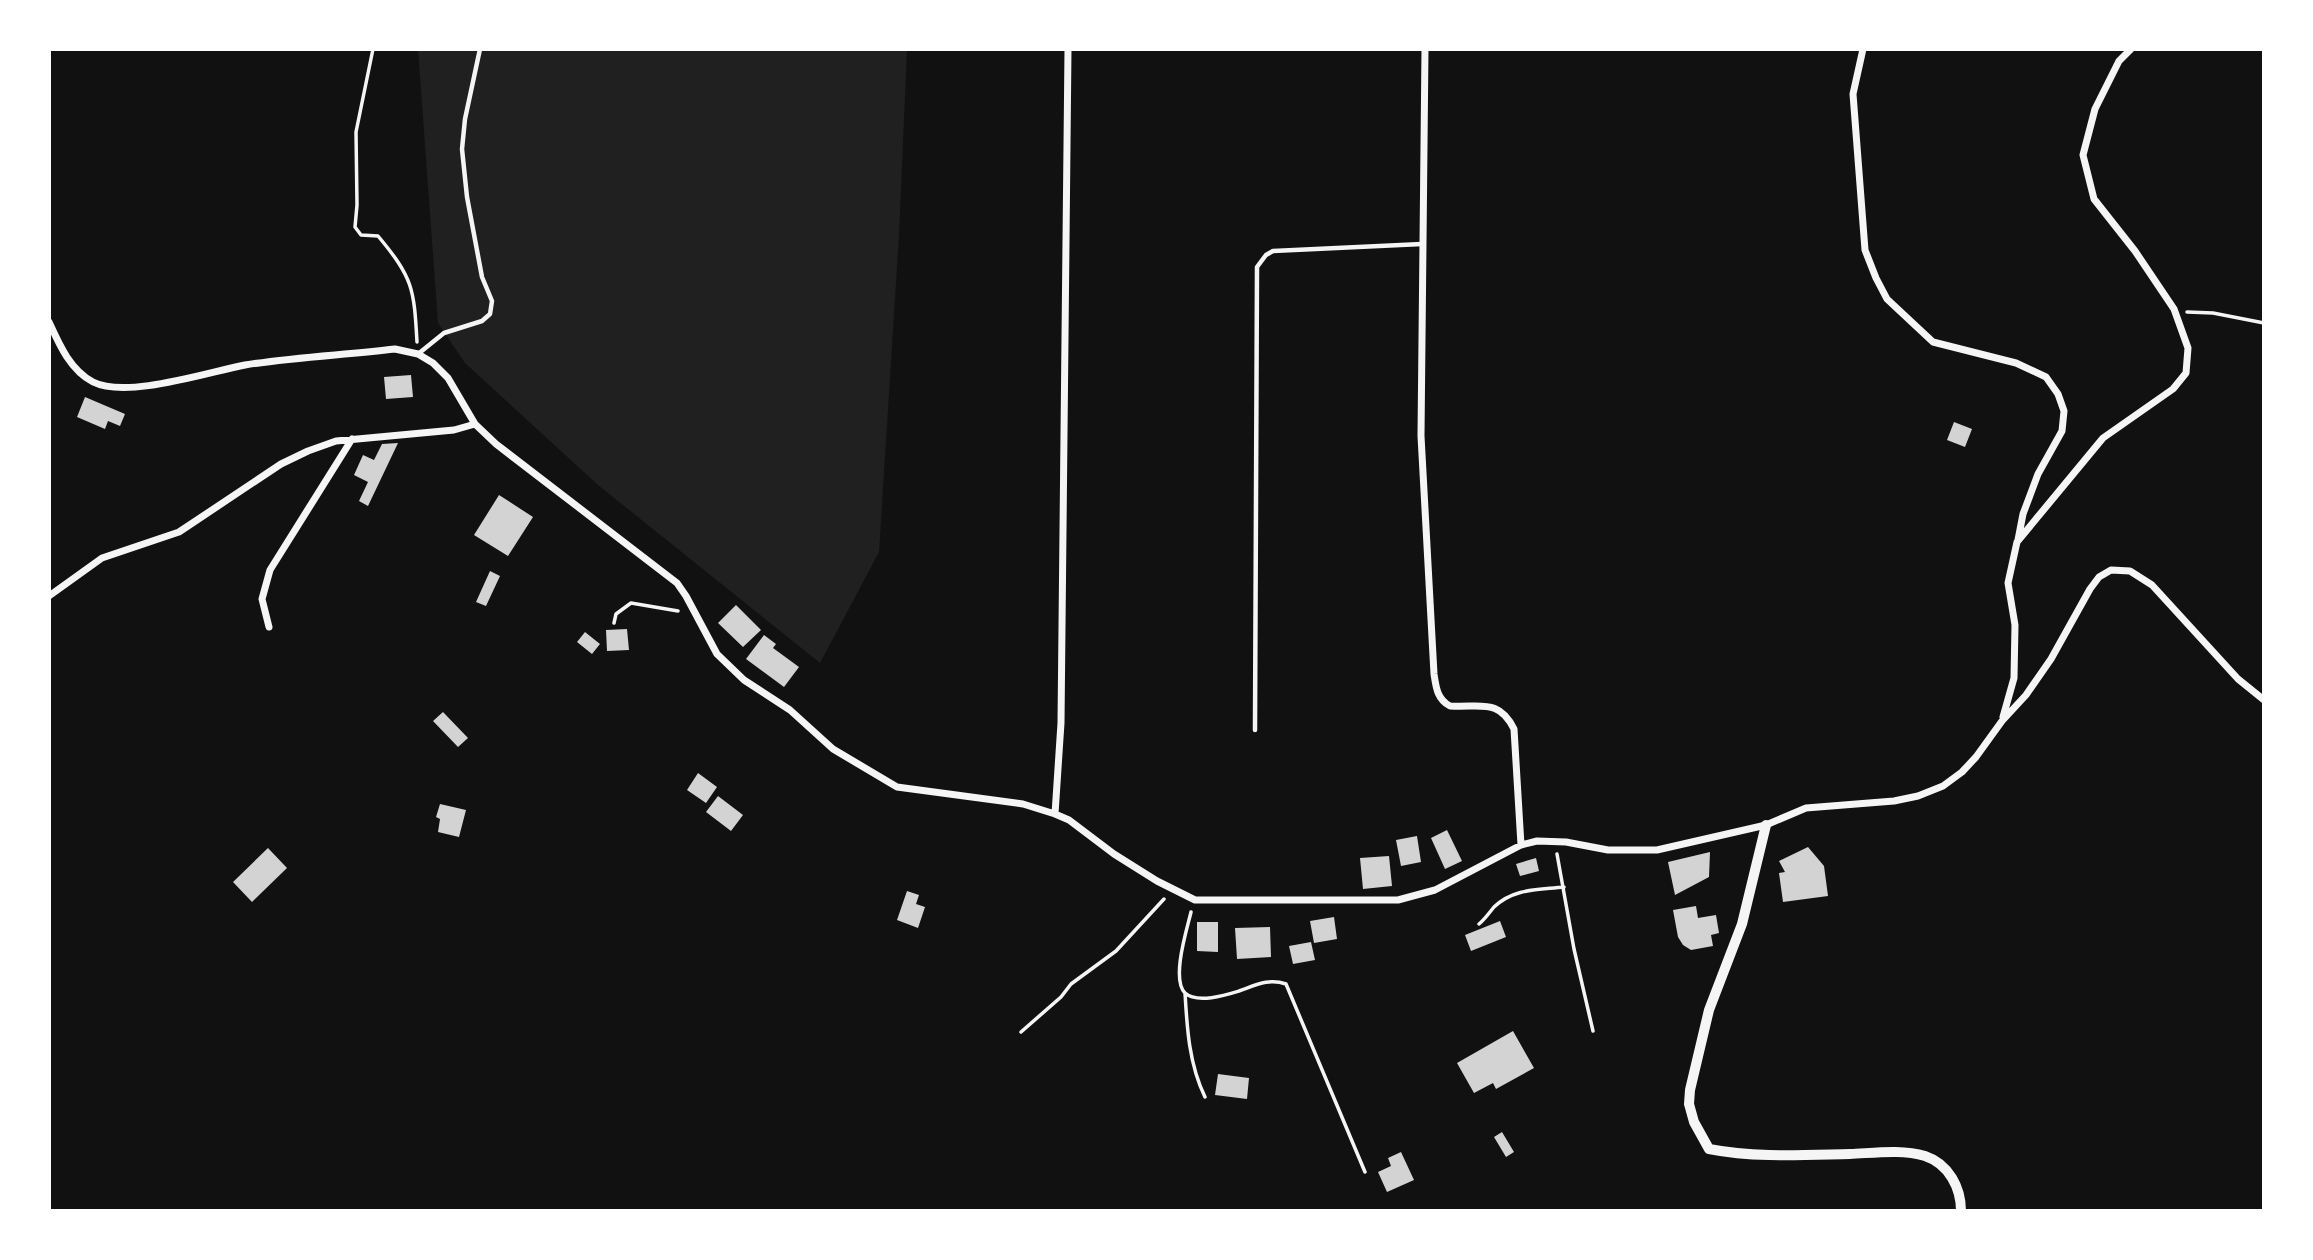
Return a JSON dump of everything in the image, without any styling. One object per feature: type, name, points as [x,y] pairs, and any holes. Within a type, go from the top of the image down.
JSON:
[{"type":"street","points":[[1055,814],[1062,723],[1068,49]]},
{"type":"street","points":[[1425,49],[1421,436],[1434,674],[1437,692],[1444,703],[1450,706],[1497,708],[1504,711],[1509,718],[1514,729],[1521,845]]},
{"type":"street","points":[[1863,49],[1853,94],[1865,250],[1876,278],[1895,307],[1933,342],[2016,363],[2046,377],[2058,394],[2064,411],[2062,431],[2038,474],[2023,514],[2008,583],[2015,625],[2014,678],[2002,721]]},
{"type":"street","points":[[2017,541],[2103,438],[2173,389],[2186,373],[2188,348],[2174,309],[2135,251],[2094,199],[2083,155],[2095,109],[2119,61],[2131,49]]},
{"type":"street","points":[[49,322],[70,362],[92,381],[108,386],[128,387],[185,379],[246,365],[395,349],[418,354],[433,363],[448,378],[475,424],[556,492],[677,583],[717,654],[744,680],[790,710],[833,749],[897,787],[1023,804],[1055,814],[1069,820],[1114,854],[1172,890],[1195,900],[1398,900],[1435,890],[1521,845],[1537,841],[1608,850],[1657,850],[1766,825],[1805,808],[1894,801],[1918,796],[1943,786],[1969,764],[2026,695],[2051,659],[2090,589],[2099,577],[2111,570],[2130,571],[2152,584],[2238,679],[2264,700]]},
{"type":"street","points":[[49,596],[102,558],[179,532],[281,464],[308,451],[336,441],[454,430],[475,424]]},
{"type":"street","points":[[269,627],[262,599],[271,570],[352,439]]},
{"type":"street","points":[[1766,825],[1742,924],[1709,1010],[1690,1090],[1689,1104],[1702,1139],[1709,1149],[1733,1153],[1785,1155],[1895,1152],[1925,1156],[1942,1165],[1951,1176],[1961,1196],[1961,1211]]},
{"type":"lane","points":[[418,354],[444,333],[481,321],[490,314],[492,300],[482,277],[467,197],[462,149],[465,119],[481,49]]},
{"type":"lane","points":[[1255,730],[1257,267],[1266,255],[1273,251],[1423,244]]},
{"type":"path","points":[[373,49],[356,132],[355,227],[361,235],[378,236],[399,262],[409,280],[415,300],[418,354]]},
{"type":"path","points":[[2174,309],[2264,323]]},
{"type":"path","points":[[614,623],[616,614],[631,603],[694,614]]},
{"type":"path","points":[[1555,842],[1574,949],[1593,1031]]},
{"type":"path","points":[[1479,924],[1493,908],[1510,895],[1523,890],[1564,887]]},
{"type":"path","points":[[1021,1032],[1054,1004],[1070,984],[1116,951],[1172,890]]},
{"type":"path","points":[[1195,900],[1180,964],[1188,1035],[1197,1080],[1205,1097]]},
{"type":"path","points":[[1185,993],[1197,998],[1230,993],[1261,982],[1276,981],[1286,984],[1365,1172]]},
{"type":"shaded area","points":[[418,49],[907,49],[899,234],[879,552],[820,663],[598,485],[465,363],[438,323]]},
{"type":"building","points":[[411,375],[413,397],[386,399],[384,377]]},
{"type":"building","points":[[85,397],[125,414],[120,426],[108,421],[105,429],[77,417]]},
{"type":"building","points":[[1954,422],[1972,429],[1965,447],[1947,440]]},
{"type":"building","points":[[398,443],[368,506],[359,501],[368,482],[354,475],[363,455],[374,460],[382,444]]},
{"type":"building","points":[[499,495],[533,517],[508,556],[474,535]]},
{"type":"building","points":[[490,571],[500,576],[486,606],[476,602]]},
{"type":"building","points":[[736,605],[761,630],[743,647],[718,623]]},
{"type":"building","points":[[627,629],[629,650],[607,651],[606,630]]},
{"type":"building","points":[[585,632],[600,644],[592,654],[577,642]]},
{"type":"building","points":[[764,635],[776,644],[773,648],[799,667],[784,687],[746,659]]},
{"type":"building","points":[[443,712],[468,738],[458,747],[433,721]]},
{"type":"building","points":[[698,773],[717,787],[706,803],[687,790]]},
{"type":"building","points":[[718,796],[743,815],[731,831],[706,812]]},
{"type":"building","points":[[440,804],[466,810],[459,837],[438,832],[440,819],[436,817]]},
{"type":"building","points":[[1447,830],[1462,861],[1445,869],[1431,838]]},
{"type":"building","points":[[1417,836],[1421,862],[1401,866],[1396,840]]},
{"type":"building","points":[[1808,847],[1824,866],[1828,896],[1783,902],[1779,873],[1785,872],[1779,861]]},
{"type":"building","points":[[268,848],[287,868],[252,902],[233,882]]},
{"type":"building","points":[[1710,852],[1709,877],[1675,895],[1668,862]]},
{"type":"building","points":[[1389,856],[1392,886],[1363,889],[1360,858]]},
{"type":"building","points":[[1536,858],[1539,871],[1520,876],[1516,864]]},
{"type":"building","points":[[907,891],[919,895],[916,904],[925,907],[918,928],[897,920]]},
{"type":"building","points":[[1696,906],[1698,918],[1716,915],[1719,933],[1711,935],[1713,946],[1691,950],[1683,945],[1678,937],[1673,910]]},
{"type":"building","points":[[1334,917],[1337,939],[1314,943],[1310,921]]},
{"type":"building","points":[[1500,921],[1506,937],[1471,951],[1465,935]]},
{"type":"building","points":[[1197,922],[1218,922],[1218,952],[1197,951]]},
{"type":"building","points":[[1270,927],[1271,957],[1237,959],[1235,928]]},
{"type":"building","points":[[1311,942],[1315,960],[1293,964],[1289,946]]},
{"type":"building","points":[[1513,1031],[1534,1068],[1496,1089],[1493,1083],[1474,1093],[1457,1063]]},
{"type":"building","points":[[1218,1074],[1249,1078],[1247,1099],[1215,1095]]},
{"type":"building","points":[[1502,1132],[1514,1152],[1506,1157],[1494,1137]]},
{"type":"building","points":[[1401,1152],[1414,1180],[1387,1192],[1378,1172],[1391,1166],[1388,1158]]}]
